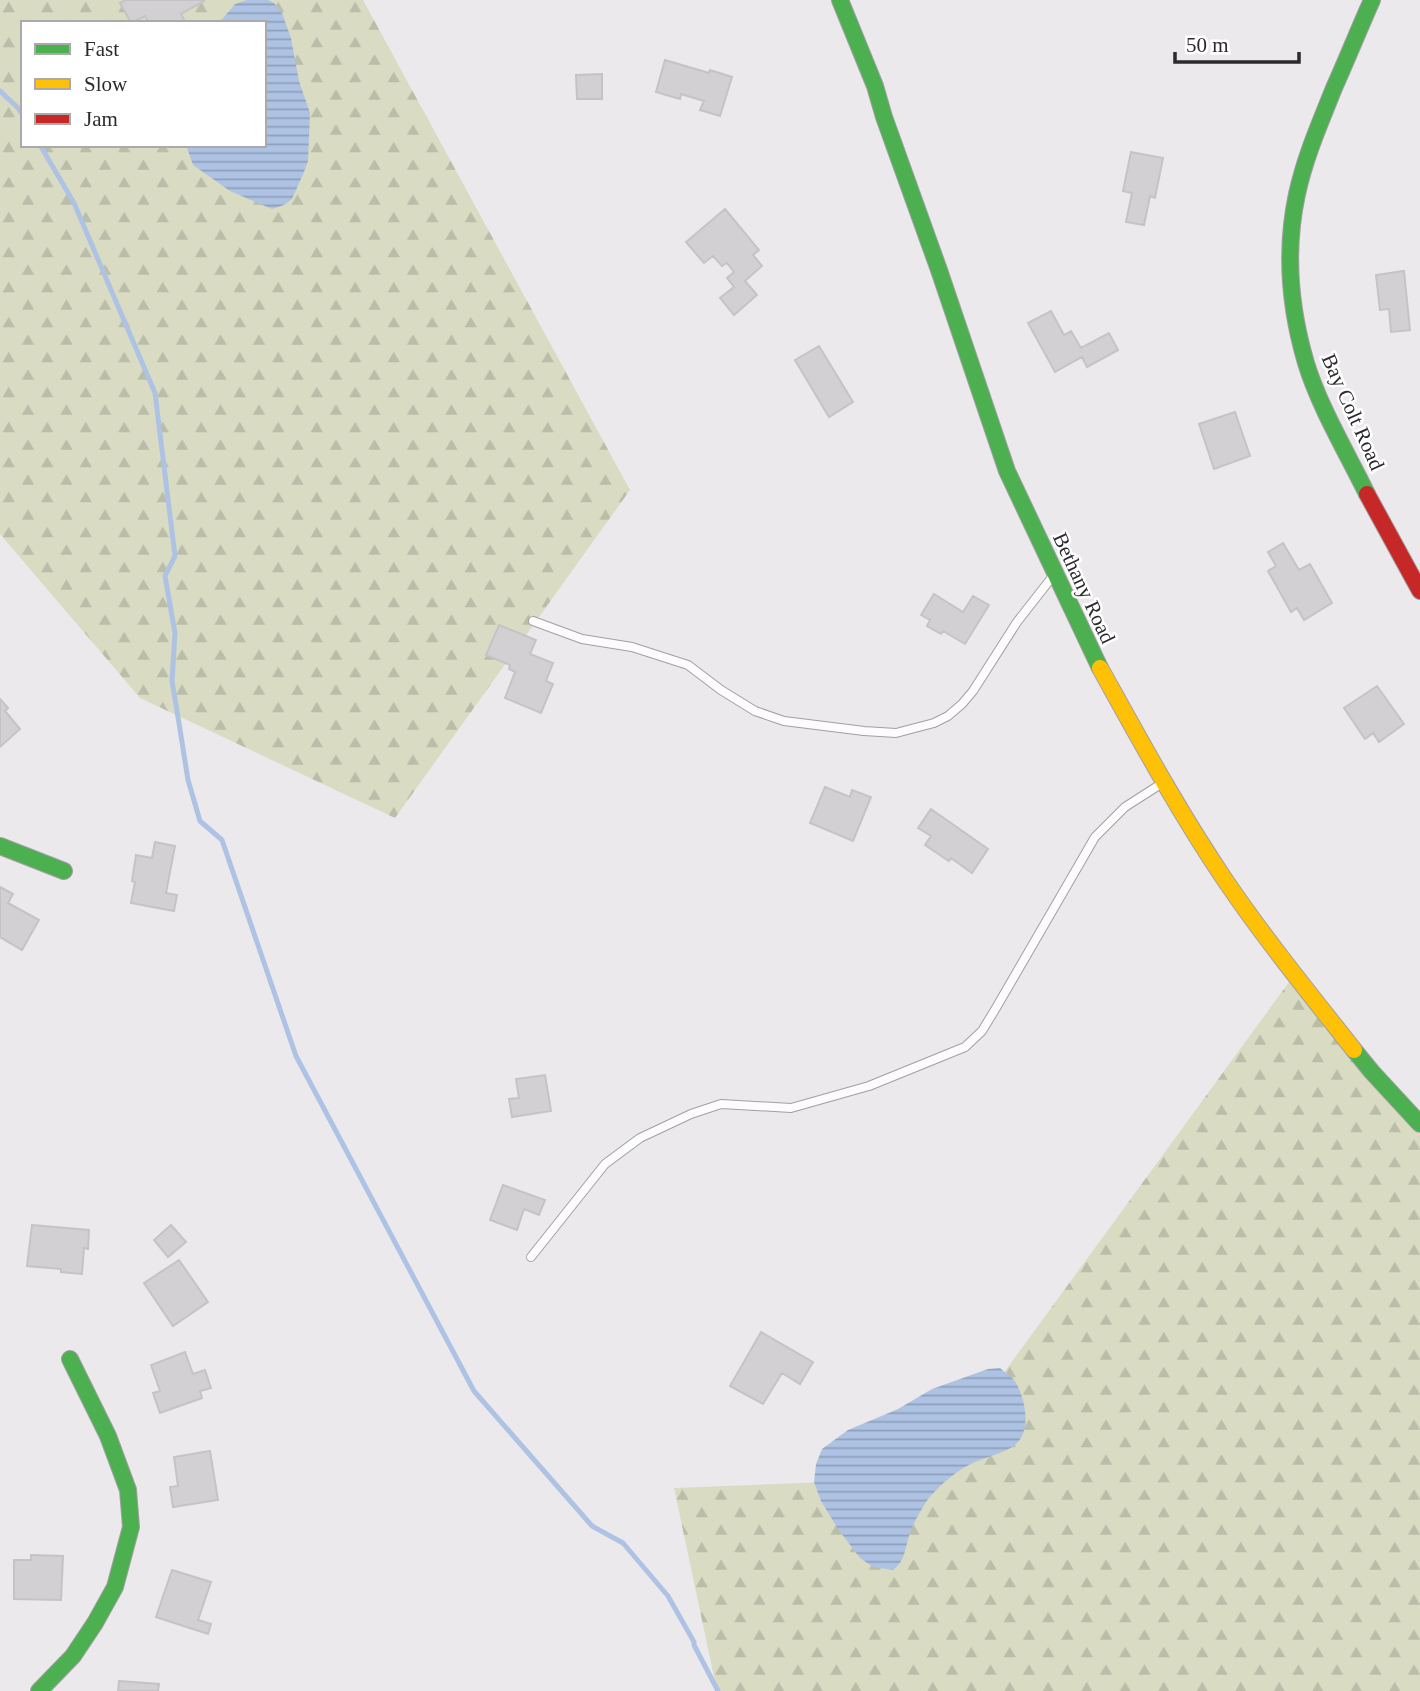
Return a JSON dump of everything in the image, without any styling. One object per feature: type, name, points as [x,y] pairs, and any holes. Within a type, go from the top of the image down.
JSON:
[{"type":"street","name":"Bethany Road","points":[[840,0],[875,86],[1007,471],[1097,664],[1164,782],[1225,879],[1275,949],[1373,1072],[1420,1125]]},
{"type":"street","name":"Bay Colt Road","points":[[1372,0],[1313,138],[1297,194],[1291,240],[1291,280],[1297,326],[1307,365],[1320,398],[1368,496],[1420,591]]},
{"type":"street","points":[[0,846],[65,871]]},
{"type":"street","points":[[38,1691],[73,1656],[95,1623],[115,1587],[131,1527],[128,1490],[108,1436],[70,1359]]},
{"type":"lane","points":[[533,621],[582,639],[632,647],[688,665],[755,711],[784,721],[896,733],[934,723],[962,704],[1017,622],[1054,574]]},
{"type":"lane","points":[[531,1256],[605,1164],[640,1138],[660,1128],[721,1104],[791,1108],[869,1086],[965,1047],[982,1031],[1095,837],[1125,807],[1164,782]]},
{"type":"green space","points":[[0,0],[363,0],[630,490],[395,818],[140,698],[0,534]]},
{"type":"green space","points":[[1289,982],[1420,1135],[1420,1691],[717,1691],[674,1488],[927,1478]]},
{"type":"water","points":[[247,0],[268,0],[282,13],[310,113],[308,161],[304,172],[292,199],[272,209],[230,191],[193,165],[187,147],[266,147],[266,21],[221,21],[235,4]]},
{"type":"water","points":[[1000,1368],[1015,1381],[1022,1397],[1025,1422],[1021,1438],[1012,1447],[965,1467],[947,1480],[921,1510],[897,1566],[893,1570],[873,1567],[860,1558],[821,1501],[814,1482],[816,1464],[822,1449],[848,1430],[898,1409],[932,1389],[988,1369]]},
{"type":"building","points":[[126,0],[204,1],[181,14],[185,21],[148,21],[145,16],[130,21],[120,3]]},
{"type":"building","points":[[665,60],[732,77],[720,116],[700,110],[704,101],[681,94],[680,99],[656,92]]},
{"type":"building","points":[[602,74],[602,99],[577,99],[576,75]]},
{"type":"building","points":[[1131,152],[1163,158],[1155,198],[1150,196],[1144,225],[1126,222],[1132,193],[1123,191]]},
{"type":"building","points":[[725,209],[759,250],[753,255],[762,266],[745,281],[757,295],[734,315],[720,298],[734,287],[727,278],[734,272],[727,263],[722,266],[713,256],[704,263],[686,242]]},
{"type":"building","points":[[1404,271],[1410,330],[1391,332],[1389,309],[1380,310],[1376,275]]},
{"type":"building","points":[[1051,311],[1064,335],[1071,331],[1081,348],[1109,333],[1118,350],[1087,367],[1082,357],[1055,372],[1028,323]]},
{"type":"building","points":[[819,346],[853,402],[829,417],[795,360]]},
{"type":"building","points":[[1235,412],[1250,456],[1214,469],[1199,424]]},
{"type":"building","points":[[1283,543],[1299,570],[1310,564],[1332,603],[1304,620],[1297,608],[1291,612],[1268,571],[1276,566],[1268,552]]},
{"type":"building","points":[[934,594],[963,612],[973,596],[989,605],[965,644],[943,631],[941,634],[927,626],[930,620],[921,615]]},
{"type":"building","points":[[499,625],[536,640],[530,654],[553,663],[546,681],[553,684],[541,713],[505,698],[515,672],[509,669],[510,665],[486,655]]},
{"type":"building","points":[[1377,686],[1404,724],[1379,742],[1373,733],[1365,739],[1344,708]]},
{"type":"building","points":[[0,699],[8,708],[5,711],[20,729],[0,747]]},
{"type":"building","points":[[825,787],[850,797],[852,790],[871,797],[853,841],[810,823]]},
{"type":"building","points":[[931,809],[988,849],[972,873],[951,858],[949,861],[925,845],[931,836],[918,828]]},
{"type":"building","points":[[155,842],[175,846],[166,893],[177,895],[174,911],[131,903],[136,855],[152,858]]},
{"type":"building","points":[[0,887],[13,894],[8,903],[39,920],[22,950],[0,937]]},
{"type":"building","points":[[545,1075],[551,1111],[512,1117],[509,1099],[519,1098],[516,1079]]},
{"type":"building","points":[[503,1185],[545,1200],[539,1215],[524,1209],[517,1230],[490,1220]]},
{"type":"building","points":[[32,1225],[89,1230],[88,1249],[84,1248],[82,1274],[27,1266]]},
{"type":"building","points":[[171,1225],[186,1242],[168,1257],[154,1240]]},
{"type":"building","points":[[179,1260],[208,1302],[173,1326],[144,1283]]},
{"type":"building","points":[[761,1332],[813,1362],[800,1384],[782,1373],[763,1404],[730,1386]]},
{"type":"building","points":[[185,1352],[193,1374],[205,1370],[211,1388],[200,1391],[202,1398],[160,1413],[153,1393],[160,1391],[151,1365]]},
{"type":"building","points":[[210,1451],[218,1500],[173,1507],[170,1487],[178,1486],[174,1457]]},
{"type":"building","points":[[31,1555],[63,1556],[61,1600],[14,1599],[14,1560],[31,1560]]},
{"type":"building","points":[[172,1570],[211,1582],[198,1620],[211,1624],[208,1634],[156,1617]]},
{"type":"building","points":[[119,1681],[159,1684],[158,1691],[118,1691]]},
{"type":"waterway","points":[[0,91],[21,112]]},
{"type":"waterway","points":[[41,147],[74,203],[155,393],[175,556],[165,576],[175,633],[172,681],[188,780],[200,821],[222,840],[296,1056],[474,1391],[592,1526],[623,1543],[668,1596],[718,1691]]},
{"type":"traffic: fast","points":[[840,0],[875,86],[1007,471],[1100,668]]},
{"type":"traffic: fast","points":[[1367,494],[1326,413],[1306,363],[1296,322],[1290,258],[1293,215],[1304,167],[1372,0]]},
{"type":"traffic: fast","points":[[0,846],[64,871]]},
{"type":"traffic: fast","points":[[1354,1050],[1420,1124]]},
{"type":"traffic: fast","points":[[39,1691],[73,1656],[95,1623],[115,1587],[131,1527],[128,1490],[108,1436],[70,1359]]},
{"type":"traffic: slow","points":[[1100,668],[1176,802],[1225,880],[1354,1050]]},
{"type":"traffic: jam","points":[[1367,494],[1420,591]]}]
